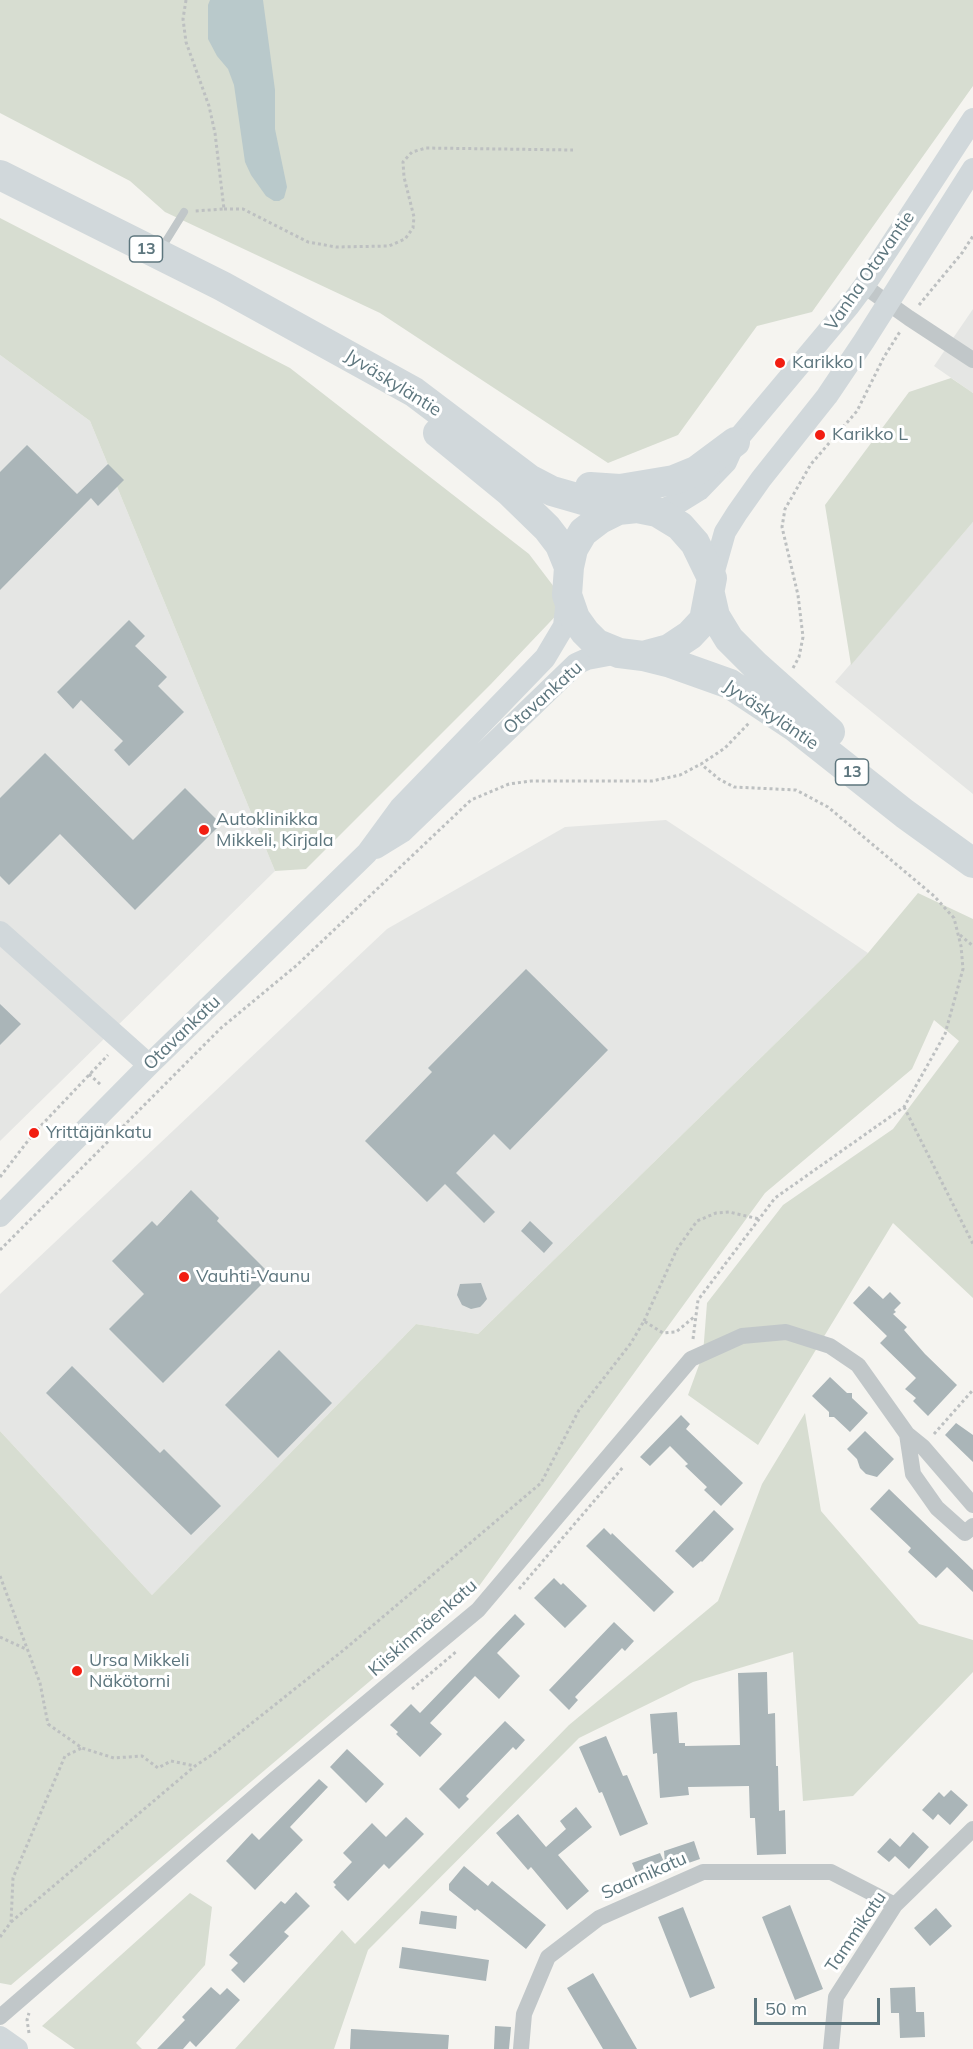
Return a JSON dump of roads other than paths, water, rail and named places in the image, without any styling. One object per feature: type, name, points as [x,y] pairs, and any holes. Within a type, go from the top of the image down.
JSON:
[{"type":"highway","name":"Jyväskyläntie","points":[[0,175],[292,323],[414,392],[529,479],[552,491],[618,510]]},
{"type":"highway","name":"Jyväskyläntie","points":[[292,323],[439,434],[510,492],[547,528],[560,545],[568,581]]},
{"type":"highway","points":[[508,461],[590,488],[620,489],[652,485],[681,477],[706,465],[735,442]]},
{"type":"highway","name":"13","points":[[618,510],[637,508],[657,512],[680,526],[695,543],[711,586]]},
{"type":"highway","points":[[568,581],[573,549],[583,532],[600,519],[618,510]]},
{"type":"highway","name":"13","points":[[568,581],[575,618],[585,632],[597,644],[631,655]]},
{"type":"highway","name":"Jyväskyläntie","points":[[711,586],[715,616],[721,628],[756,666],[973,862]]},
{"type":"highway","points":[[631,655],[669,650],[690,635],[704,620],[711,586]]},
{"type":"highway","name":"Jyväskyläntie","points":[[631,655],[671,663],[730,684],[795,728],[905,814],[973,862]]},
{"type":"main road","name":"Vanha Otavantie","points":[[657,512],[699,490],[726,462],[735,442],[864,286],[973,119]]},
{"type":"main road","name":"Vanha Otavantie","points":[[711,586],[725,532],[761,479],[827,396],[888,305],[973,169]]},
{"type":"main road","name":"Otavankatu","points":[[0,1216],[148,1065],[367,853],[400,808],[545,657],[564,626],[567,614],[568,581]]},
{"type":"main road","name":"Otavankatu","points":[[367,853],[402,832],[576,664],[587,659],[631,655]]},
{"type":"main road","points":[[0,932],[148,1065]]},
{"type":"main road","points":[[0,2037],[17,2049]]},
{"type":"street","points":[[864,286],[888,305],[973,360]]},
{"type":"street","name":"Kiiskinmäenkatu","points":[[0,2017],[275,1779],[478,1610],[691,1359],[742,1336],[786,1332],[830,1346],[858,1365],[907,1434],[923,1447],[973,1505]]},
{"type":"street","name":"Kiiskinmäenkatu","points":[[907,1434],[913,1474],[937,1509],[965,1533],[973,1526]]},
{"type":"street","name":"Tammikatu","points":[[831,2049],[836,1997],[895,1905],[973,1829]]},
{"type":"street","name":"Saarnikatu","points":[[520,2049],[524,2014],[548,1957],[599,1918],[703,1872],[831,1872],[895,1905]]},
{"type":"lane","points":[[157,254],[184,212]]},
{"type":"place","name":"Karikko I","points":[[780,363]]},
{"type":"place","name":"Karikko L","points":[[820,435]]},
{"type":"place","name":"Autoklinikka Mikkeli, Kirjala","points":[[204,830]]},
{"type":"place","name":"Yrittäjänkatu","points":[[34,1133]]},
{"type":"place","name":"Vauhti-Vaunu","points":[[184,1277]]},
{"type":"place","name":"Ursa Mikkeli Näkötorni","points":[[77,1671]]}]
